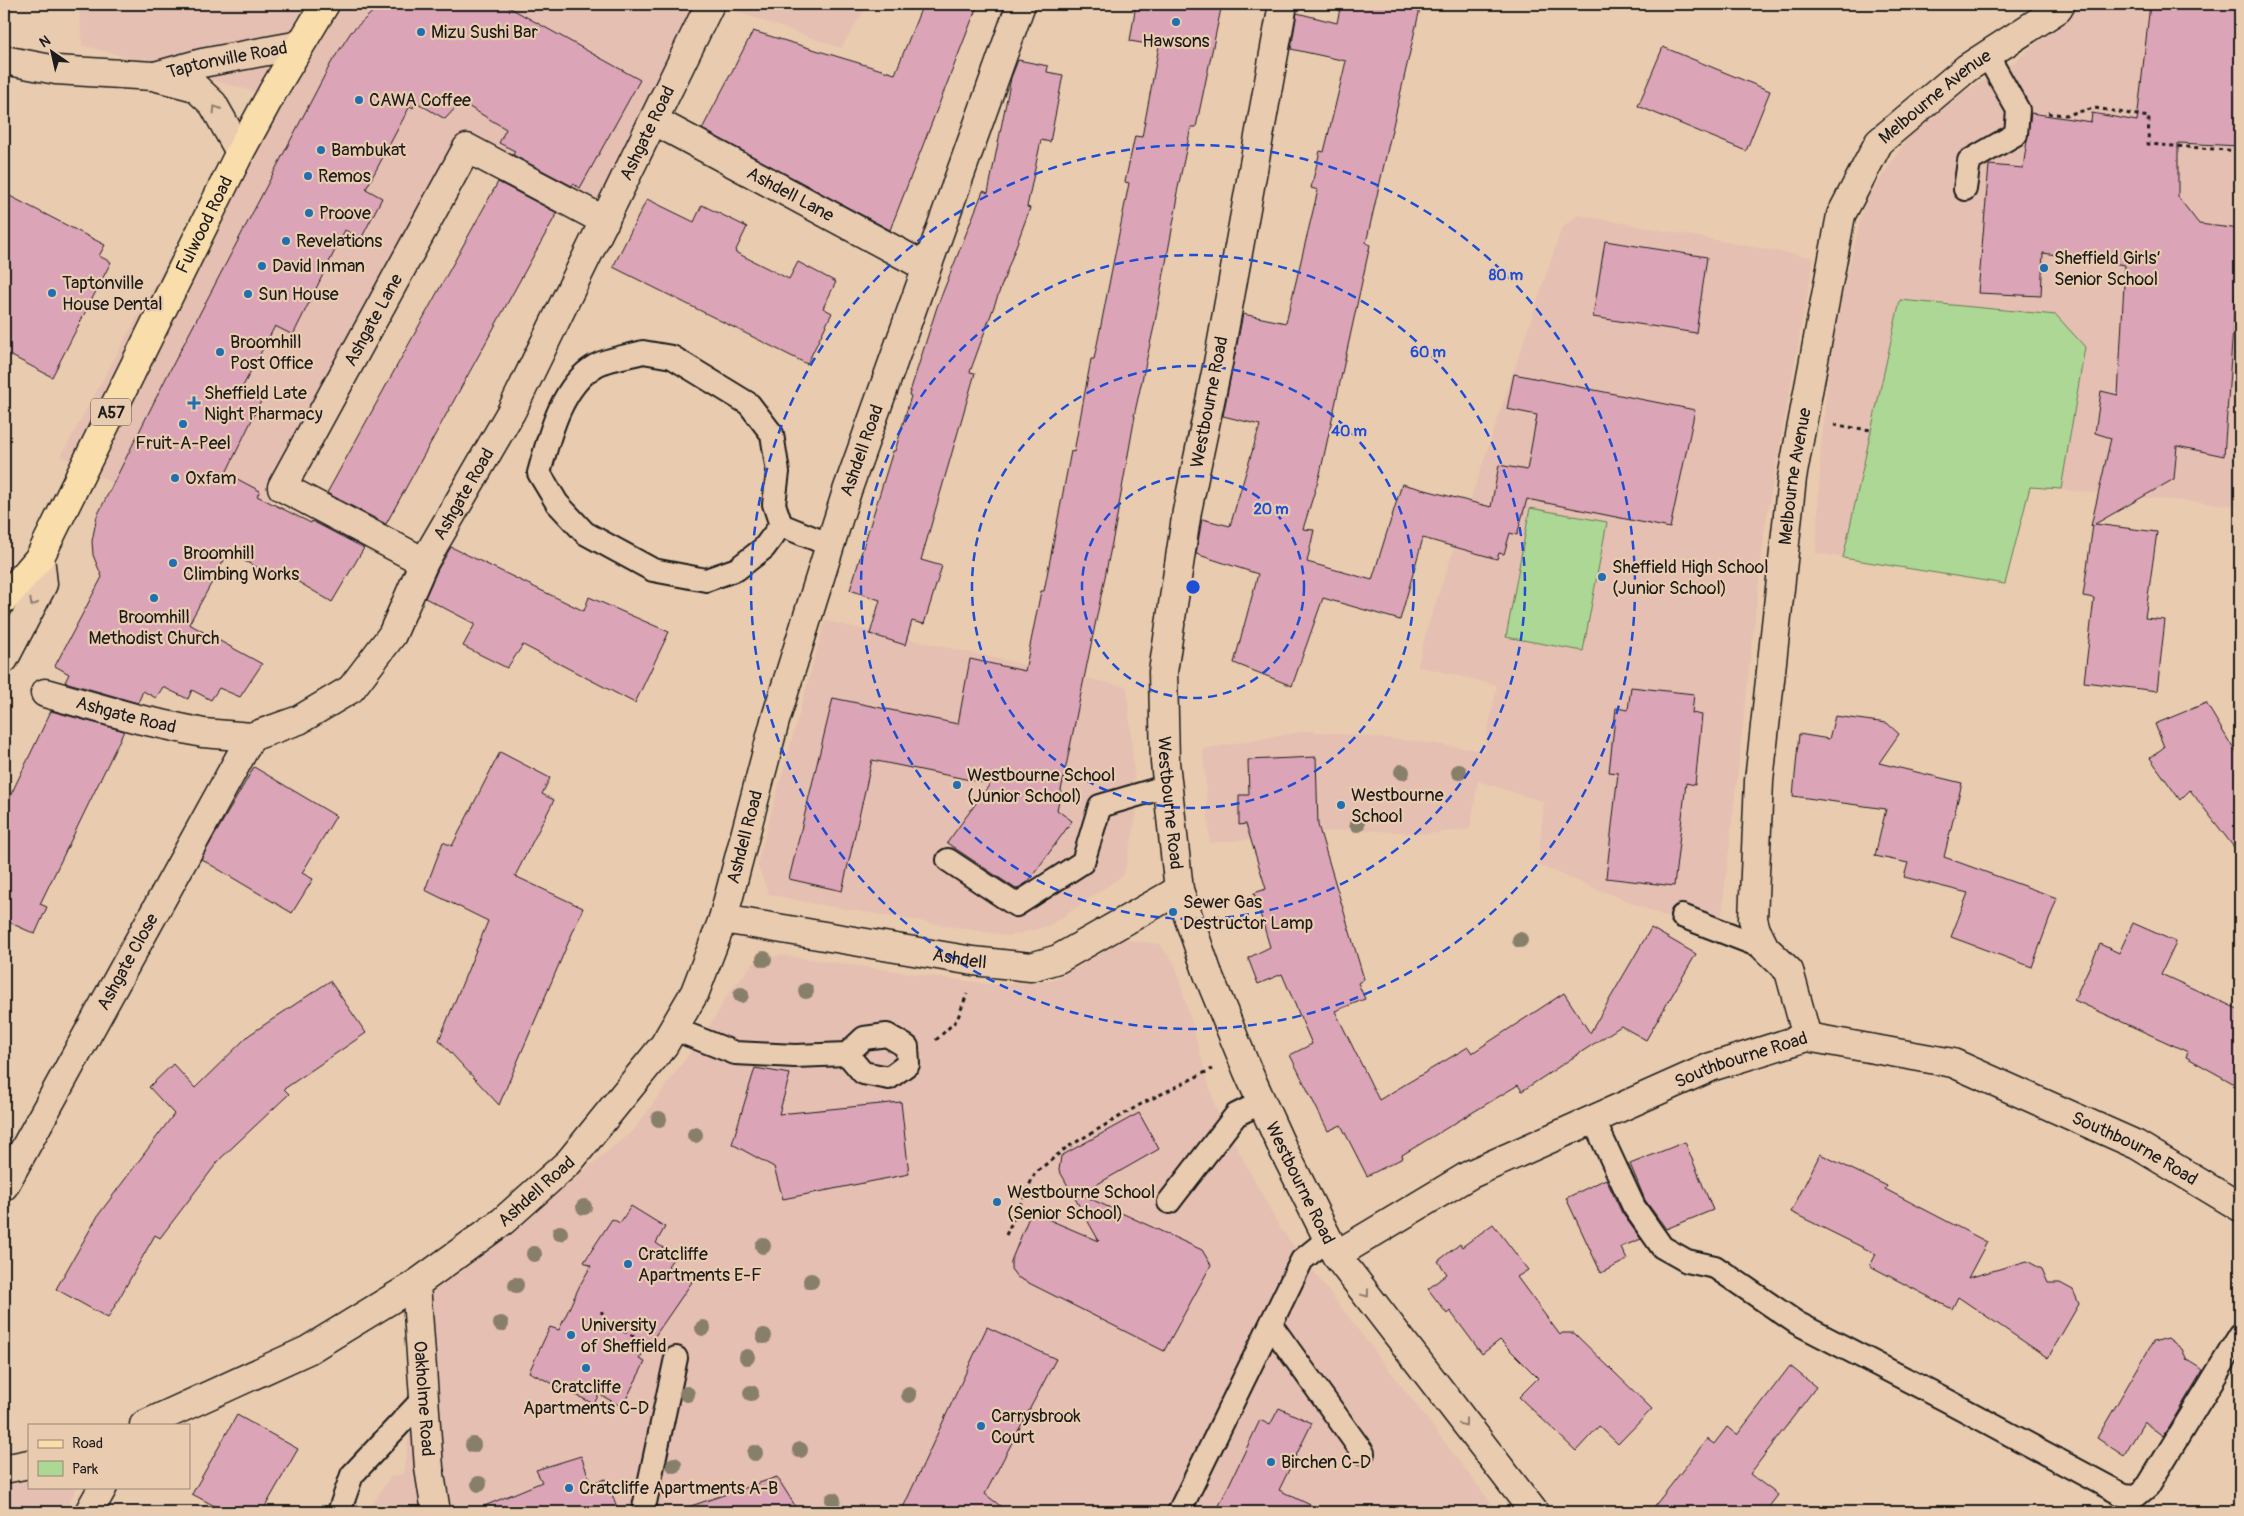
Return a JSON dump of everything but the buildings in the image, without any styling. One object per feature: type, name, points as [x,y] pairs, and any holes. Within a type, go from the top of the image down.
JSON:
[{"type":"main road","name":"Fulwood Road","points":[[4,599],[40,557],[240,152],[325,4]]},
{"type":"street","name":"Ashgate Road","points":[[45,693],[138,720],[203,733],[251,737],[299,720],[351,689],[392,635],[424,562],[511,412],[655,121],[710,4]]},
{"type":"street","name":"Ashdell Road","points":[[146,1424],[308,1350],[416,1284],[503,1222],[569,1162],[664,1045],[674,1029],[696,992],[723,919],[775,722],[847,490],[1021,4]]},
{"type":"street","name":"Westbourne Road","points":[[1284,4],[1218,363],[1187,511],[1163,672],[1165,762],[1179,890],[1193,933],[1241,1055],[1332,1247],[1534,1512]]},
{"type":"street","name":"Melbourne Avenue","points":[[1807,1037],[1789,972],[1765,948],[1753,919],[1758,781],[1792,478],[1840,215],[1879,142],[1967,68],[2058,10],[2061,4]]},
{"type":"street","name":"Taptonville Road","points":[[153,76],[202,63],[300,45]]},
{"type":"street","name":"Taptonville Road","points":[[4,60],[56,70],[153,76],[195,87],[207,97],[240,152]]},
{"type":"street","name":"Ashdell Lane","points":[[655,121],[926,266]]},
{"type":"street","name":"Ashgate Lane","points":[[424,562],[282,487],[467,148],[605,221]]},
{"type":"street","points":[[4,659],[43,584],[40,557]]},
{"type":"street","name":"Ashgate Close","points":[[4,1186],[251,737]]},
{"type":"street","name":"Ashdell","points":[[723,919],[973,961],[1031,967],[1058,959],[1179,890]]},
{"type":"street","name":"Southbourne Road","points":[[1332,1247],[1471,1174],[1594,1121],[1711,1067],[1807,1037],[1953,1063],[2137,1146],[2240,1207]]},
{"type":"street","name":"Oakholme Road","points":[[416,1284],[429,1468],[436,1512]]},
{"type":"street","points":[[4,1469],[28,1464]]},
{"type":"street","points":[[89,1512],[102,1488]]},
{"type":"lane","points":[[1965,189],[1970,161],[2016,134],[2018,110],[1987,55]]},
{"type":"lane","points":[[644,352],[672,358],[749,404],[772,434],[778,472],[774,504],[781,526],[764,548],[737,569],[706,580],[654,570],[585,532],[557,503],[539,472],[550,434],[568,391],[596,365],[644,352]]},
{"type":"lane","points":[[781,526],[830,545]]},
{"type":"lane","points":[[948,860],[1016,905],[1083,862],[1100,806],[1168,786]]},
{"type":"lane","points":[[1682,916],[1765,948]]},
{"type":"lane","points":[[674,1029],[735,1052],[795,1056],[847,1054],[864,1038],[886,1035],[907,1047],[908,1064],[889,1078],[863,1073],[847,1054]]},
{"type":"lane","points":[[1169,1202],[1236,1114],[1262,1102]]},
{"type":"lane","points":[[1594,1121],[1634,1207],[1662,1247],[1687,1260],[1714,1267],[1797,1323],[2123,1495],[2136,1496],[2148,1486],[2240,1336]]},
{"type":"lane","points":[[1178,1512],[1302,1260],[1332,1247]]},
{"type":"lane","points":[[1271,1325],[1363,1453]]},
{"type":"lane","points":[[643,1512],[676,1358]]},
{"type":"lane","points":[[339,1512],[352,1475],[424,1398]]},
{"type":"path","points":[[2018,110],[2065,116],[2095,108],[2149,117],[2148,144],[2240,151]]},
{"type":"path","points":[[907,1047],[933,1043],[957,1020],[968,992],[973,961]]},
{"type":"path","points":[[1006,1235],[1035,1174],[1066,1148],[1143,1103],[1241,1055]]},
{"type":"path","points":[[601,1330],[602,1311]]},
{"type":"path","points":[[602,1320],[676,1358]]},
{"type":"shaded area","points":[[79,4],[699,4],[598,206],[465,137],[245,552],[61,456],[260,93],[82,45]]},
{"type":"shaded area","points":[[715,4],[868,4],[841,48]]},
{"type":"shaded area","name":"Sheffield Girls’ Senior School","points":[[2077,4],[2240,4],[2240,506],[2030,487],[2005,584],[1816,553],[1821,448],[1832,336],[1865,201],[1911,134],[1957,96],[2014,62],[2070,15]]},
{"type":"shaded area","name":"Sheffield High School (Junior School)","points":[[1578,215],[1814,258],[1765,526],[1719,938],[1538,865],[1544,802],[1478,781],[1470,829],[1425,834],[1354,829],[1210,843],[1203,749],[1307,731],[1414,741],[1484,751],[1497,685],[1418,666],[1427,629],[1562,228]]},
{"type":"shaded area","name":"Westbourne School (Junior School)","points":[[825,621],[1127,687],[1137,812],[1124,875],[1050,925],[1010,936],[816,904],[769,894],[757,864]]},
{"type":"shaded area","points":[[1124,940],[1159,944],[1175,964],[1215,1107],[1280,1228],[1498,1512],[368,1512],[390,1477],[403,1474],[432,1293],[634,1130],[715,1018],[725,999],[752,964],[780,955],[995,985],[1053,981]]},
{"type":"shaded area","points":[[28,1481],[28,1488],[76,1488],[64,1512],[4,1512],[4,1487]]},
{"type":"green space","points":[[1900,300],[2056,315],[2085,347],[2061,489],[2030,487],[2005,584],[1843,558]]},
{"type":"green space","points":[[1530,508],[1607,522],[1583,651],[1506,637]]},
{"type":"place","name":"Hawsons","points":[[1176,22]]},
{"type":"place","name":"Mizu Sushi Bar","points":[[421,32]]},
{"type":"place","name":"CAWA Coffee","points":[[359,100]]},
{"type":"place","name":"Bambukat","points":[[321,150]]},
{"type":"place","name":"Remos","points":[[308,176]]},
{"type":"place","name":"Proove","points":[[309,213]]},
{"type":"place","name":"Revelations","points":[[286,241]]},
{"type":"place","name":"David Inman","points":[[262,266]]},
{"type":"place","name":"Sheffield Girls’ Senior School","points":[[2044,268]]},
{"type":"place","name":"Taptonville House Dental","points":[[52,293]]},
{"type":"place","name":"Sun House","points":[[248,294]]},
{"type":"place","name":"Broomhill Post Office","points":[[220,352]]},
{"type":"place","name":"Sheffield Late Night Pharmacy","points":[[194,403]]},
{"type":"place","name":"Fruit-A-Peel","points":[[183,424]]},
{"type":"place","name":"Oxfam","points":[[175,478]]},
{"type":"place","name":"Broomhill Climbing Works","points":[[173,563]]},
{"type":"place","name":"Sheffield High School (Junior School)","points":[[1602,577]]},
{"type":"place","name":"Broomhill Methodist Church","points":[[154,598]]},
{"type":"place","name":"Westbourne School (Junior School)","points":[[957,785]]},
{"type":"place","name":"Westbourne School","points":[[1341,805]]},
{"type":"place","name":"Sewer Gas Destructor Lamp","points":[[1173,912]]},
{"type":"place","name":"Westbourne School (Senior School)","points":[[997,1202]]},
{"type":"place","name":"Cratcliffe Apartments E-F","points":[[628,1264]]},
{"type":"place","name":"University of Sheffield","points":[[571,1335]]},
{"type":"place","name":"Cratcliffe Apartments C-D","points":[[586,1368]]},
{"type":"place","name":"Carrysbrook Court","points":[[981,1426]]},
{"type":"place","name":"Birchen C-D","points":[[1271,1462]]},
{"type":"place","name":"Cratcliffe Apartments A-B","points":[[569,1488]]}]
